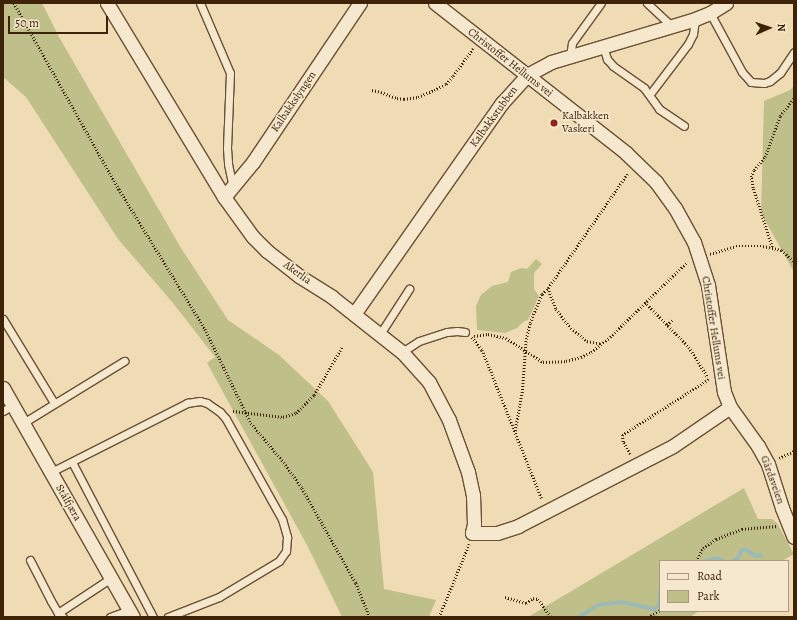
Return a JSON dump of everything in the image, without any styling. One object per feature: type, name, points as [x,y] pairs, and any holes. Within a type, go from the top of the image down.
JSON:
[{"type":"street","name":"Akerlia","points":[[106,3],[224,198],[243,224],[267,251],[354,314],[402,352],[429,382],[443,406],[468,472],[473,496],[474,524],[472,533]]},
{"type":"street","name":"Kalbakkslyngen","points":[[224,198],[253,162],[360,3]]},
{"type":"street","name":"Christoffer Hellums vei","points":[[434,3],[635,161],[656,182],[686,224],[699,255],[711,297],[714,376],[724,392],[730,407]]},
{"type":"street","name":"Kalbakkstubben","points":[[354,314],[502,103],[527,76],[551,62],[695,19],[710,13],[726,3]]},
{"type":"street","name":"Stålfjæra","points":[[3,388],[8,408],[23,423],[131,614]]},
{"type":"street","points":[[472,533],[488,534],[508,530],[547,511],[673,446],[730,407]]},
{"type":"street","name":"Gårdsveien","points":[[730,407],[758,446],[768,464],[788,524],[794,537]]},
{"type":"lane","points":[[200,3],[230,74],[227,148],[228,169],[233,187]]},
{"type":"lane","points":[[570,56],[572,43],[601,3]]},
{"type":"lane","points":[[647,3],[672,26]]},
{"type":"lane","points":[[710,13],[742,72],[751,82],[764,83],[770,81],[780,73],[794,52]]},
{"type":"lane","points":[[650,94],[688,44],[693,34],[695,19]]},
{"type":"lane","points":[[602,46],[607,59],[613,66],[650,94],[659,108],[684,126]]},
{"type":"lane","points":[[380,334],[409,289]]},
{"type":"lane","points":[[3,319],[54,403]]},
{"type":"lane","points":[[402,352],[419,341],[447,332],[465,332]]},
{"type":"lane","points":[[23,423],[124,361]]},
{"type":"lane","points":[[51,472],[187,403],[200,401],[207,403],[220,412],[230,426],[282,519],[287,545],[283,556],[272,565],[219,597],[168,617]]},
{"type":"lane","points":[[72,462],[153,617]]},
{"type":"lane","points":[[30,560],[60,615],[111,578]]},
{"type":"lane","points":[[110,617],[131,614]]},
{"type":"path","points":[[14,3],[119,189],[205,329],[256,432],[282,460],[302,488],[356,583],[370,617]]},
{"type":"path","points":[[372,90],[404,99],[418,97],[441,87],[464,63],[479,38]]},
{"type":"path","points":[[772,247],[753,188],[752,177],[754,170],[765,157],[780,116],[794,98]]},
{"type":"path","points":[[515,431],[522,393],[525,350],[530,322],[542,294],[548,288],[635,161]]},
{"type":"path","points":[[472,337],[480,334],[498,336],[514,342],[543,362],[556,362],[581,357],[602,344],[645,302],[699,255],[736,246],[772,247],[782,250],[794,262]]},
{"type":"path","points":[[548,288],[556,309],[572,328],[587,341],[602,344]]},
{"type":"path","points":[[637,465],[623,442],[622,434],[714,376],[689,347],[645,302]]},
{"type":"path","points":[[667,325],[673,319]]},
{"type":"path","points":[[465,332],[472,337],[482,350],[547,511]]},
{"type":"path","points":[[220,412],[245,412],[283,417],[296,413],[314,395],[342,347]]},
{"type":"path","points":[[768,464],[794,451]]},
{"type":"path","points":[[697,560],[703,548],[710,542],[738,530],[753,527],[775,527],[788,524]]},
{"type":"path","points":[[439,617],[454,583],[472,533]]},
{"type":"path","points":[[505,597],[526,603],[533,598],[538,598],[551,617]]},
{"type":"path","points":[[648,617],[659,611]]},
{"type":"green space","points":[[3,3],[42,3],[59,37],[181,248],[228,320],[279,355],[328,401],[373,472],[384,589],[436,600],[429,617],[342,617],[308,547],[207,363],[215,357],[173,303],[118,239],[26,97],[3,77]]},
{"type":"green space","points":[[794,86],[794,272],[761,213],[764,101],[790,90]]},
{"type":"green space","points":[[536,259],[542,264],[534,273],[534,289],[539,296],[528,320],[523,322],[517,328],[505,333],[477,330],[476,306],[481,295],[492,286],[508,282],[511,272],[521,268],[527,269]]},
{"type":"green space","points":[[744,488],[758,519],[772,519],[777,523],[794,554],[784,560],[659,560],[659,612],[698,612],[690,617],[528,617]]},
{"type":"waterway","points":[[735,560],[742,550],[747,550],[756,556],[761,555]]},
{"type":"waterway","points":[[710,560],[717,558],[722,560]]},
{"type":"waterway","points":[[579,617],[598,605],[621,602],[655,609],[659,604]]},
{"type":"place","name":"Kalbakken Vaskeri","points":[[554,123]]}]
